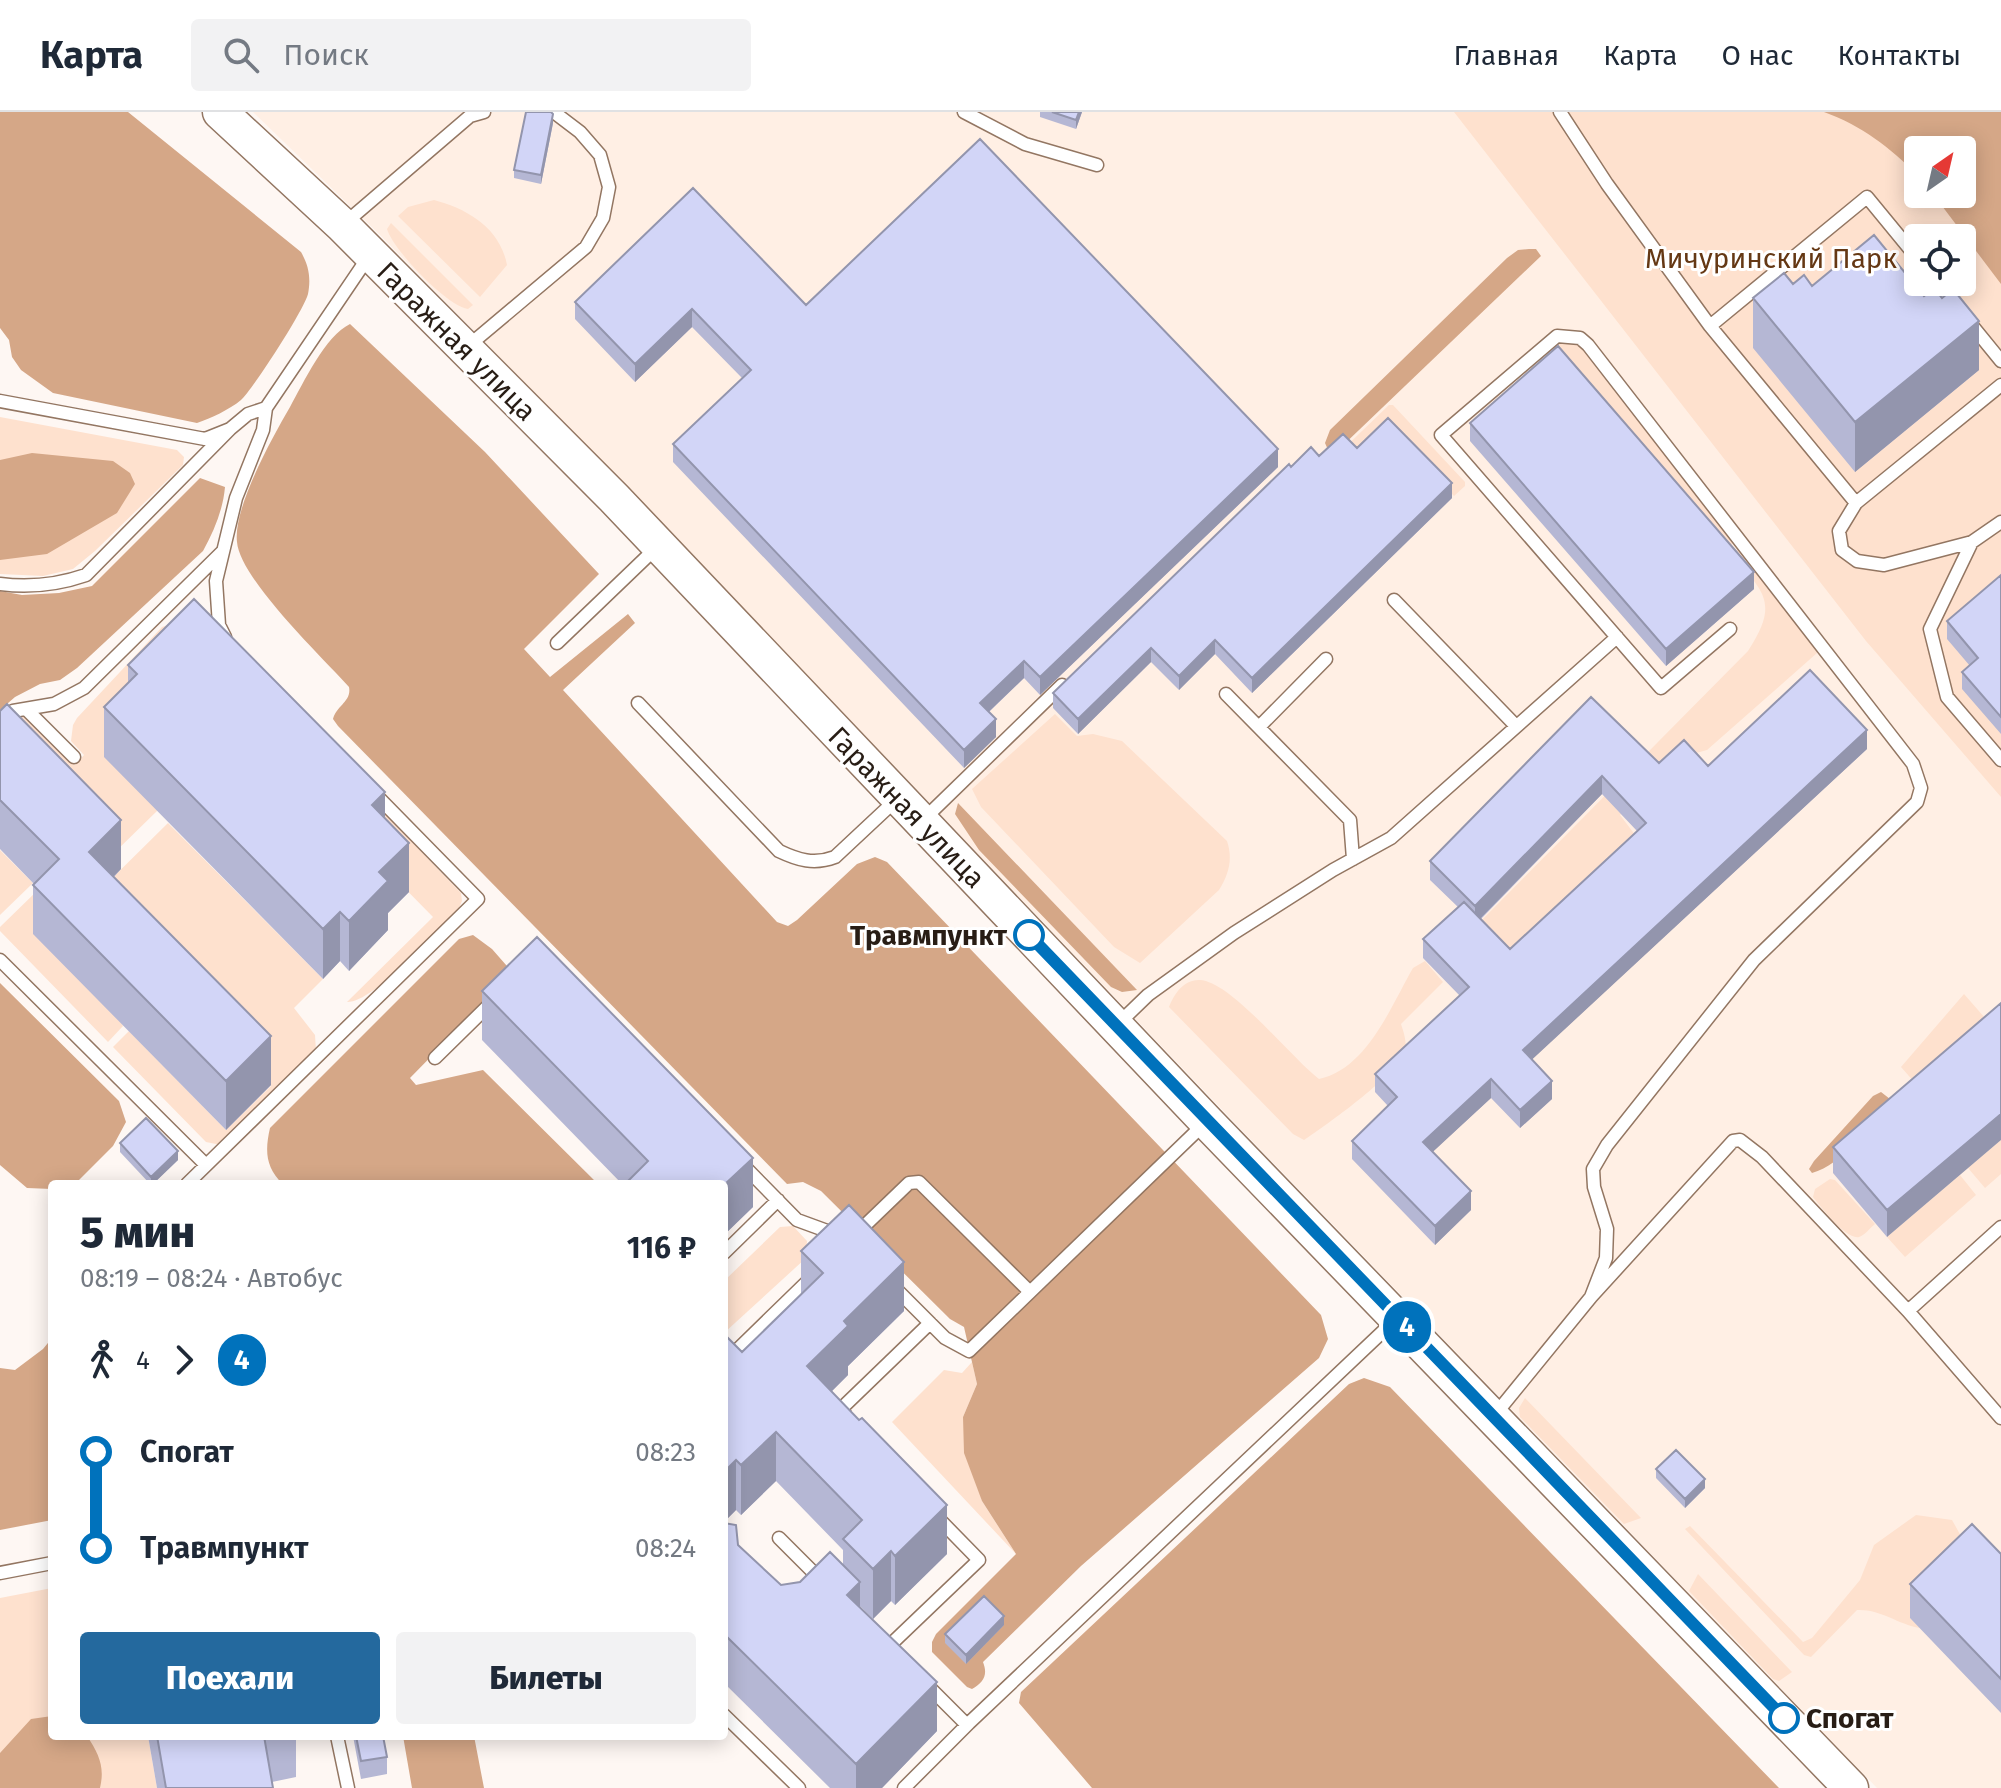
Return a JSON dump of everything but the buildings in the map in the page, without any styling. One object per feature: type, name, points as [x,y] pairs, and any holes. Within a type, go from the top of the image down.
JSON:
[{"type":"street","name":"Гаражная улица","points":[[220,112],[342,225],[614,498],[1207,1122],[1851,1788]]},
{"type":"lane","points":[[342,225],[470,116],[484,112]]},
{"type":"lane","points":[[964,112],[1025,144],[1097,165]]},
{"type":"lane","points":[[1560,112],[1607,184],[1710,326],[1856,503]]},
{"type":"lane","points":[[465,349],[586,247],[603,218],[609,187],[600,155],[580,132],[555,113]]},
{"type":"lane","points":[[1710,326],[1867,197],[1904,242]]},
{"type":"lane","points":[[229,645],[219,625],[216,581],[236,498],[263,430],[266,408],[370,254]]},
{"type":"lane","points":[[1948,296],[2001,361]]},
{"type":"lane","points":[[1591,1297],[1606,1258],[1607,1229],[1594,1187],[1593,1169],[1607,1145],[1754,960],[1917,802],[1921,788],[1913,764],[1580,338],[1562,334],[1546,344],[1441,435],[1661,688],[1730,629]]},
{"type":"lane","points":[[2001,385],[1856,503],[1839,531],[1842,550],[1857,561],[1884,565],[1972,542],[2001,522]]},
{"type":"lane","points":[[0,401],[205,439],[230,429]]},
{"type":"lane","points":[[0,584],[24,587],[61,583],[86,575],[230,429],[248,414],[266,408]]},
{"type":"lane","points":[[1972,542],[1930,629],[1947,697],[2001,760]]},
{"type":"lane","points":[[557,643],[658,546]]},
{"type":"lane","points":[[0,723],[13,711],[54,704],[84,688],[225,550]]},
{"type":"lane","points":[[1394,600],[1516,726]]},
{"type":"lane","points":[[1116,1026],[1148,995],[1234,933],[1391,838],[1617,637]]},
{"type":"lane","points":[[1259,727],[1326,659]]},
{"type":"lane","points":[[638,703],[779,851],[796,859],[824,861],[910,809],[1074,675]]},
{"type":"lane","points":[[1226,694],[1350,820],[1353,859]]},
{"type":"lane","points":[[26,709],[74,757]]},
{"type":"lane","points":[[191,1180],[478,899],[364,783]]},
{"type":"lane","points":[[0,960],[206,1165]]},
{"type":"lane","points":[[435,1058],[500,994]]},
{"type":"lane","points":[[879,1272],[955,1346],[969,1351],[1207,1122]]},
{"type":"lane","points":[[1493,1416],[1591,1297],[1722,1151],[1733,1141],[1740,1140],[1762,1157],[1908,1311],[2001,1418]]},
{"type":"lane","points":[[730,1152],[797,1220],[829,1230],[849,1241]]},
{"type":"lane","points":[[838,1251],[909,1183],[919,1182],[1030,1292]]},
{"type":"lane","points":[[728,1249],[778,1200]]},
{"type":"lane","points":[[1908,1311],[2001,1227]]},
{"type":"lane","points":[[728,1355],[733,1354],[817,1272]]},
{"type":"lane","points":[[904,1788],[1398,1318]]},
{"type":"lane","points":[[855,1433],[844,1421],[844,1406],[930,1323]]},
{"type":"lane","points":[[888,1647],[979,1560],[922,1501]]},
{"type":"lane","points":[[779,1538],[834,1593]]},
{"type":"lane","points":[[0,1573],[48,1564]]},
{"type":"lane","points":[[878,1636],[900,1658]]},
{"type":"lane","points":[[911,1670],[967,1725]]},
{"type":"lane","points":[[728,1719],[799,1788]]},
{"type":"lane","points":[[338,1740],[348,1788]]},
{"type":"shaded area","points":[[0,112],[128,112],[301,252],[309,272],[308,294],[278,349],[241,400],[197,423],[53,393],[21,370],[12,357],[9,340],[0,328]]},
{"type":"shaded area","points":[[253,112],[1463,112],[2001,785],[2001,1788],[1877,1788],[635,495],[380,235]]},
{"type":"shaded area","points":[[1824,112],[2001,112],[2001,284],[1976,251],[1976,224],[1956,224],[1944,208],[1976,208],[1976,136],[1904,136],[1904,163],[1875,138]]},
{"type":"shaded area","points":[[1536,249],[1541,256],[1336,452],[1329,452],[1325,443],[1330,430],[1507,258],[1518,250]]},
{"type":"shaded area","points":[[350,324],[485,452],[599,574],[524,649],[550,677],[628,614],[635,623],[563,690],[777,922],[788,926],[797,920],[857,864],[875,857],[887,862],[1321,1315],[1328,1339],[1319,1358],[1081,1566],[983,1662],[984,1678],[972,1689],[932,1652],[932,1642],[936,1634],[1016,1554],[982,1501],[964,1453],[963,1417],[977,1384],[964,1327],[950,1319],[821,1191],[803,1182],[787,1184],[338,726],[333,719],[348,696],[349,687],[267,596],[242,558],[237,528],[255,473],[316,361],[332,339]]},
{"type":"shaded area","points":[[32,453],[113,461],[130,473],[135,484],[117,513],[47,554],[0,560],[0,460]]},
{"type":"shaded area","points":[[200,478],[225,487],[217,520],[203,551],[77,668],[60,680],[40,684],[15,697],[0,710],[0,591],[22,595],[59,593],[92,586]]},
{"type":"shaded area","points":[[958,803],[1137,990],[1122,992],[1111,987],[979,850],[955,814]]},
{"type":"shaded area","points":[[473,935],[492,949],[513,973],[410,1078],[416,1085],[483,1070],[594,1180],[279,1180],[268,1158],[270,1128],[459,939]]},
{"type":"shaded area","points":[[0,983],[119,1101],[126,1122],[113,1146],[79,1180],[48,1180],[48,1189],[27,1188],[0,1165]]},
{"type":"shaded area","points":[[1881,1092],[1890,1099],[1865,1131],[1835,1161],[1812,1173],[1809,1169],[1814,1161],[1873,1096]]},
{"type":"shaded area","points":[[48,1343],[48,1521],[0,1530],[0,1368],[15,1370]]},
{"type":"shaded area","points":[[1364,1378],[1390,1387],[1779,1788],[1092,1788],[1019,1703],[1021,1692],[1349,1384]]},
{"type":"shaded area","points":[[48,1717],[48,1740],[89,1740],[100,1761],[100,1788],[0,1788],[0,1753],[31,1719]]},
{"type":"shaded area","points":[[404,1740],[475,1740],[484,1788],[412,1788]]},
{"type":"green space","name":"Мичуринский Парк","points":[[1454,112],[2001,112],[2001,797],[1866,641]]},
{"type":"green space","points":[[434,200],[459,209],[481,222],[503,252],[507,265],[480,297],[398,216],[408,207]]},
{"type":"green space","points":[[391,223],[473,305],[468,309],[459,306],[422,276],[391,238],[387,229]]},
{"type":"green space","points":[[1558,340],[1577,342],[1585,348],[1737,540],[1726,549],[1551,346]]},
{"type":"green space","points":[[1389,405],[1393,405],[1465,482],[1465,486],[1454,496],[1390,431],[1334,482],[1335,457]]},
{"type":"green space","points":[[0,417],[177,450],[184,457],[183,465],[73,569],[43,576],[0,574]]},
{"type":"green space","points":[[1742,545],[1820,646],[1817,653],[1707,750],[1682,757],[1620,815],[1639,840],[1516,958],[1477,925],[1748,651],[1758,635],[1765,610],[1764,599],[1753,579],[1732,555]]},
{"type":"green space","points":[[176,622],[157,811],[110,857],[0,726],[20,715],[29,718],[75,765],[84,755],[71,741],[77,718],[162,627]]},
{"type":"green space","points":[[1055,714],[1077,736],[1093,734],[1122,741],[1227,841],[1229,866],[1219,890],[1140,963],[1114,947],[981,807],[972,789]]},
{"type":"green space","points":[[290,715],[461,893],[459,908],[405,963],[373,991],[347,1002],[433,917],[372,855]]},
{"type":"green space","points":[[168,823],[323,979],[294,1008],[315,1035],[316,1051],[221,1145],[206,1142],[113,1047],[129,1031],[226,1130],[271,1086],[89,901]]},
{"type":"green space","points":[[0,850],[33,883],[0,915]]},
{"type":"green space","points":[[39,889],[123,1026],[108,1042],[0,931],[0,927]]},
{"type":"green space","points":[[1425,961],[1443,982],[1401,1024],[1406,1043],[1404,1054],[1373,1088],[1304,1140],[1293,1134],[1169,1007],[1177,992],[1189,982],[1200,980],[1213,984],[1244,1007],[1319,1079],[1336,1073],[1364,1050],[1413,968]]},
{"type":"green space","points":[[1964,994],[1992,1026],[1923,1092],[1901,1067]]},
{"type":"green space","points":[[2001,1140],[2001,1174],[1985,1188],[1968,1168]]},
{"type":"green space","points":[[1960,1175],[1976,1195],[1905,1257],[1887,1237]]},
{"type":"green space","points":[[1830,1179],[1835,1180],[1875,1224],[1861,1236],[1854,1237],[1847,1233],[1813,1197],[1815,1189]]},
{"type":"green space","points":[[793,1226],[807,1241],[806,1258],[728,1329],[728,1277],[780,1227]]},
{"type":"green space","points":[[972,1362],[977,1384],[963,1417],[982,1501],[1016,1554],[892,1422],[944,1370],[962,1373]]},
{"type":"green space","points":[[1525,1398],[1641,1518],[1624,1524],[1520,1417],[1519,1408]]},
{"type":"green space","points":[[1916,1515],[1952,1520],[1966,1545],[1910,1618],[1920,1628],[1874,1612],[1857,1610],[1811,1657],[1804,1655],[1685,1529],[1690,1526],[1803,1642],[1812,1638],[1860,1580],[1874,1545]]},
{"type":"green space","points":[[1698,1574],[1792,1672],[1779,1681],[1773,1679],[1689,1591]]},
{"type":"green space","points":[[48,1589],[48,1740],[149,1740],[157,1788],[0,1788],[0,1598]]},
{"type":"bus line","name":"4","points":[[1029,935],[1784,1718]]},
{"type":"place","name":"Травмпункт","points":[[1029,935]]},
{"type":"place","name":"Спогат","points":[[1784,1718]]}]
